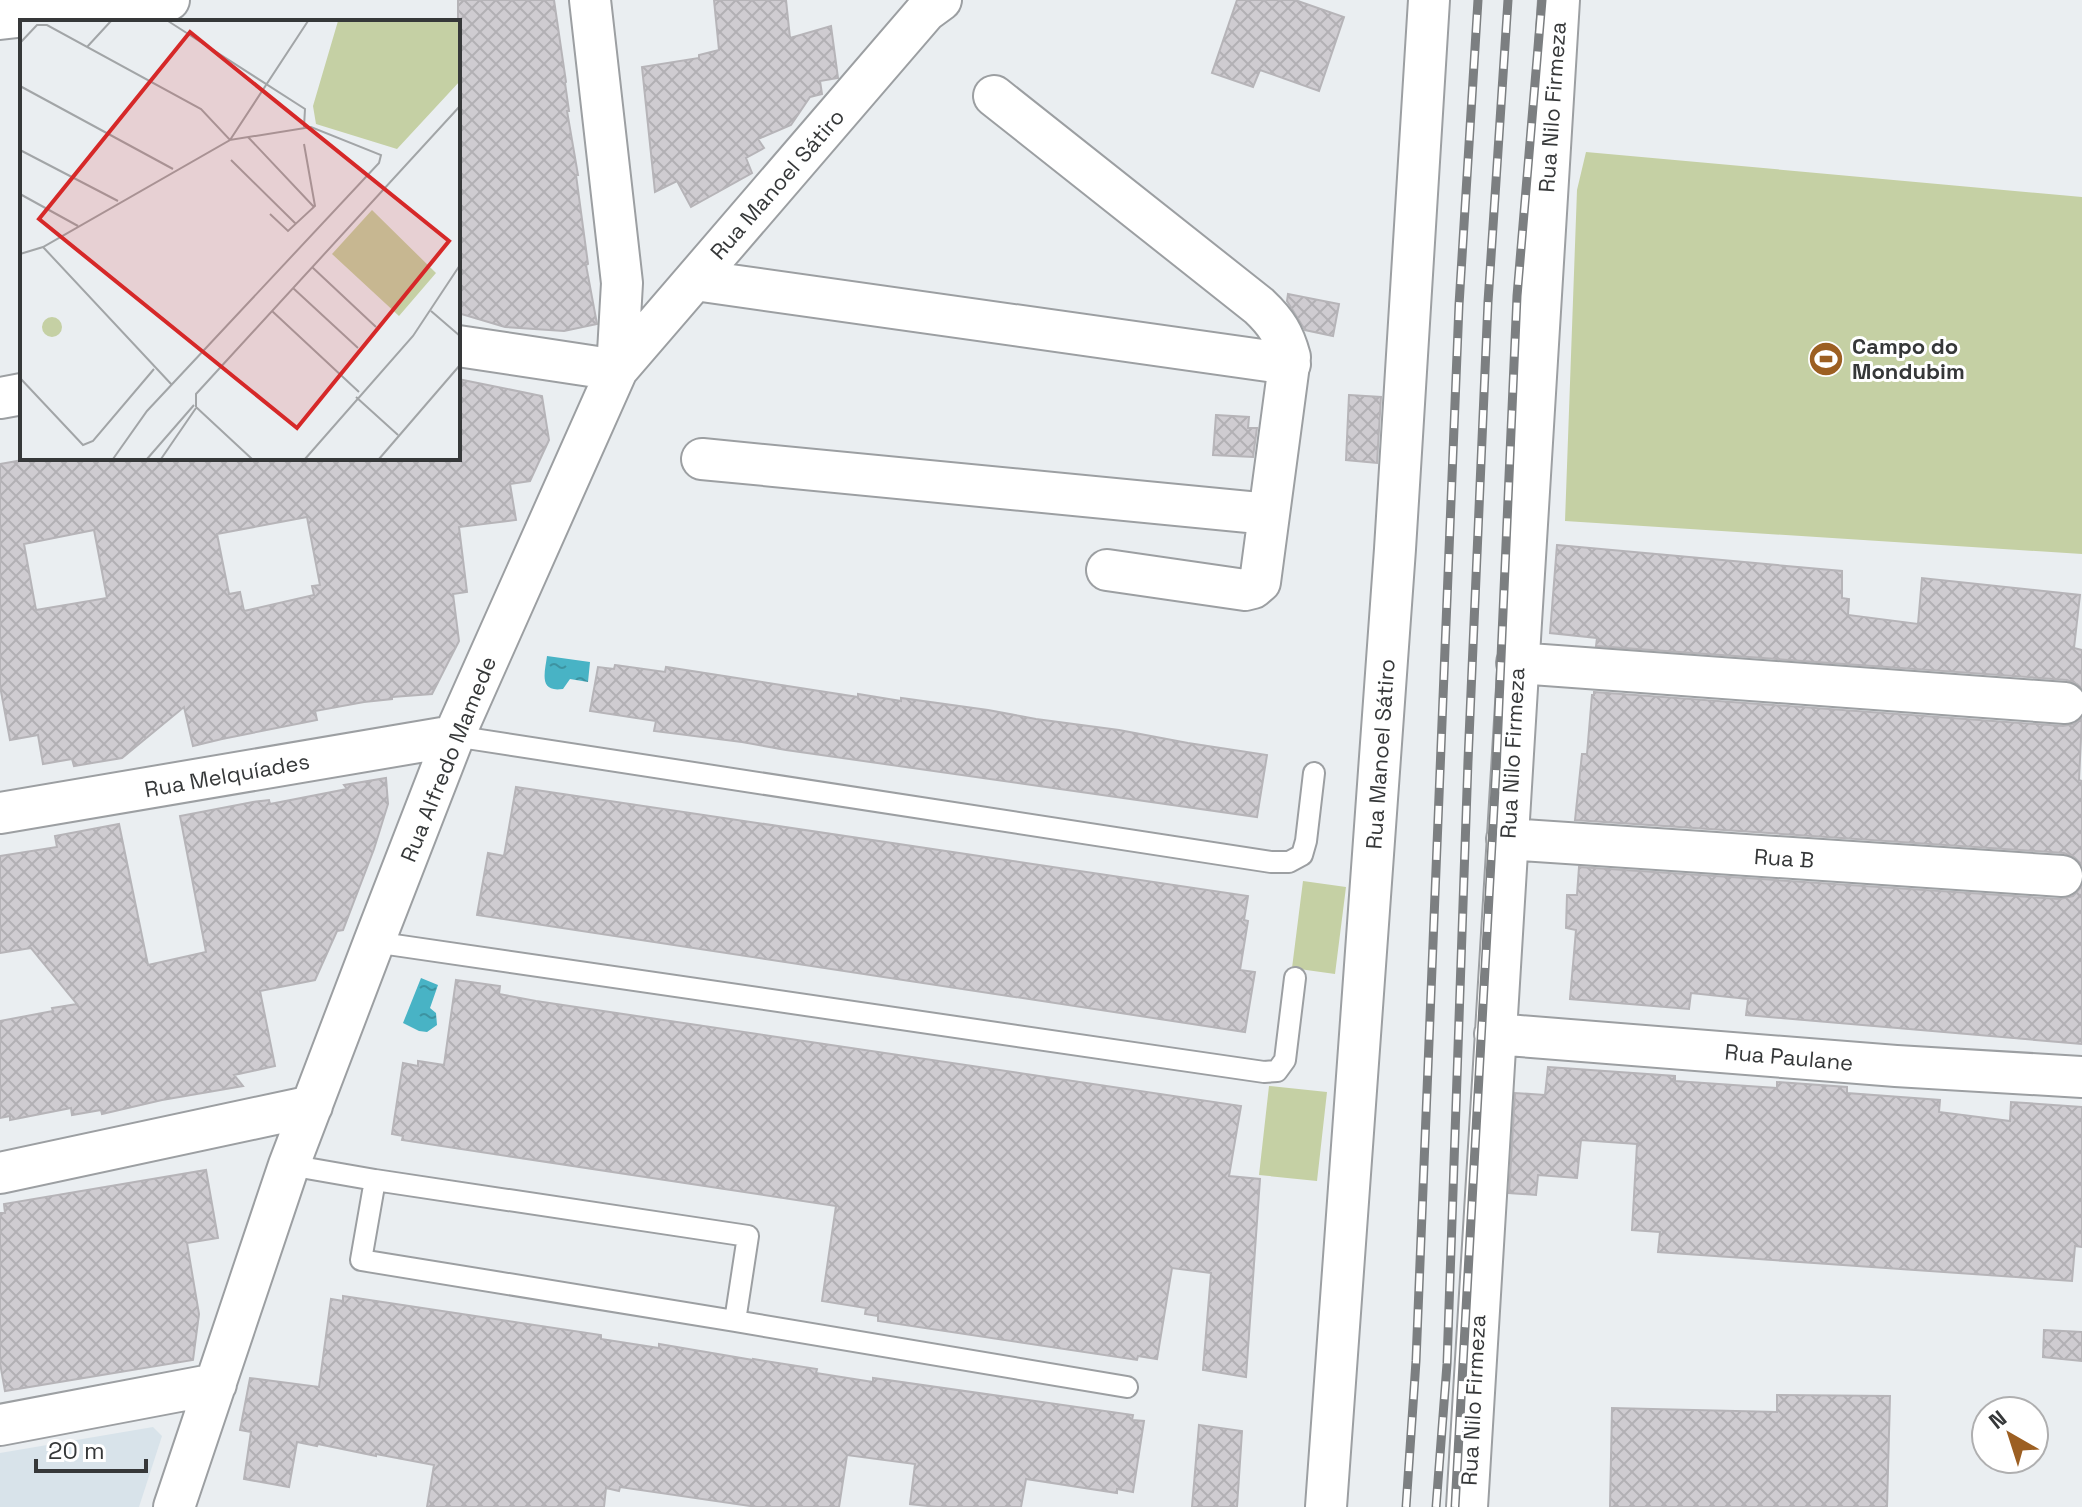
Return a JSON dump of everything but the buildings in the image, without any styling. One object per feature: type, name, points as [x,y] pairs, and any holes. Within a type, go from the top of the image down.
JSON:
[{"type":"street","points":[[0,19],[169,0]]},
{"type":"street","name":"Rua Alfredo Mamede","points":[[174,1507],[289,1165],[454,736],[617,370],[622,283],[590,0]]},
{"type":"street","name":"Rua Manoel Sátiro","points":[[1326,1507],[1395,549],[1429,0]]},
{"type":"street","name":"Rua Nilo Firmeza","points":[[1467,1507],[1559,0]]},
{"type":"street","name":"Rua Manoel Sátiro","points":[[617,370],[930,4]]},
{"type":"street","points":[[994,96],[1259,306],[1272,318],[1285,338],[1290,357],[1260,582],[1245,590],[1107,570]]},
{"type":"street","points":[[695,280],[1290,364]]},
{"type":"street","points":[[460,346],[617,370]]},
{"type":"street","points":[[0,398],[20,394]]},
{"type":"street","points":[[702,459],[1269,514]]},
{"type":"street","points":[[1517,663],[2065,703]]},
{"type":"street","name":"Rua Melquíades","points":[[0,813],[454,736]]},
{"type":"street","name":"Rua B","points":[[1507,839],[2062,876]]},
{"type":"street","name":"Rua Paulane","points":[[1495,1034],[1896,1066],[2082,1077]]},
{"type":"street","points":[[0,1173],[312,1106]]},
{"type":"street","points":[[0,1425],[216,1384]]},
{"type":"lane","points":[[454,736],[1271,862],[1289,862],[1302,855],[1314,773]]},
{"type":"lane","points":[[374,942],[1264,1072],[1277,1071],[1285,1060],[1295,978]]},
{"type":"lane","points":[[289,1165],[748,1236],[735,1321]]},
{"type":"lane","points":[[375,1180],[361,1260],[1127,1387]]},
{"type":"shaded area","points":[[153,1427],[162,1436],[139,1507],[0,1507],[0,1453]]},
{"type":"green space","name":"Campo do Mondubim","points":[[1586,152],[2082,197],[2082,554],[1565,521],[1577,190]]},
{"type":"green space","points":[[1303,881],[1346,887],[1335,974],[1292,968]]},
{"type":"green space","points":[[1269,1086],[1327,1092],[1317,1181],[1259,1175]]},
{"type":"water","points":[[547,656],[590,662],[588,682],[570,679],[563,689],[550,688],[545,680]]},
{"type":"water","points":[[421,978],[438,985],[430,1008],[436,1013],[437,1025],[427,1032],[403,1023]]},
{"type":"railway","points":[[1406,1507],[1416,1361],[1459,305],[1478,0]]},
{"type":"railway","points":[[1436,1507],[1447,1364],[1488,302],[1508,0]]},
{"type":"railway","points":[[1455,1507],[1496,771],[1517,296],[1542,0]]},
{"type":"place","name":"Campo do Mondubim","points":[[1826,359]]}]
